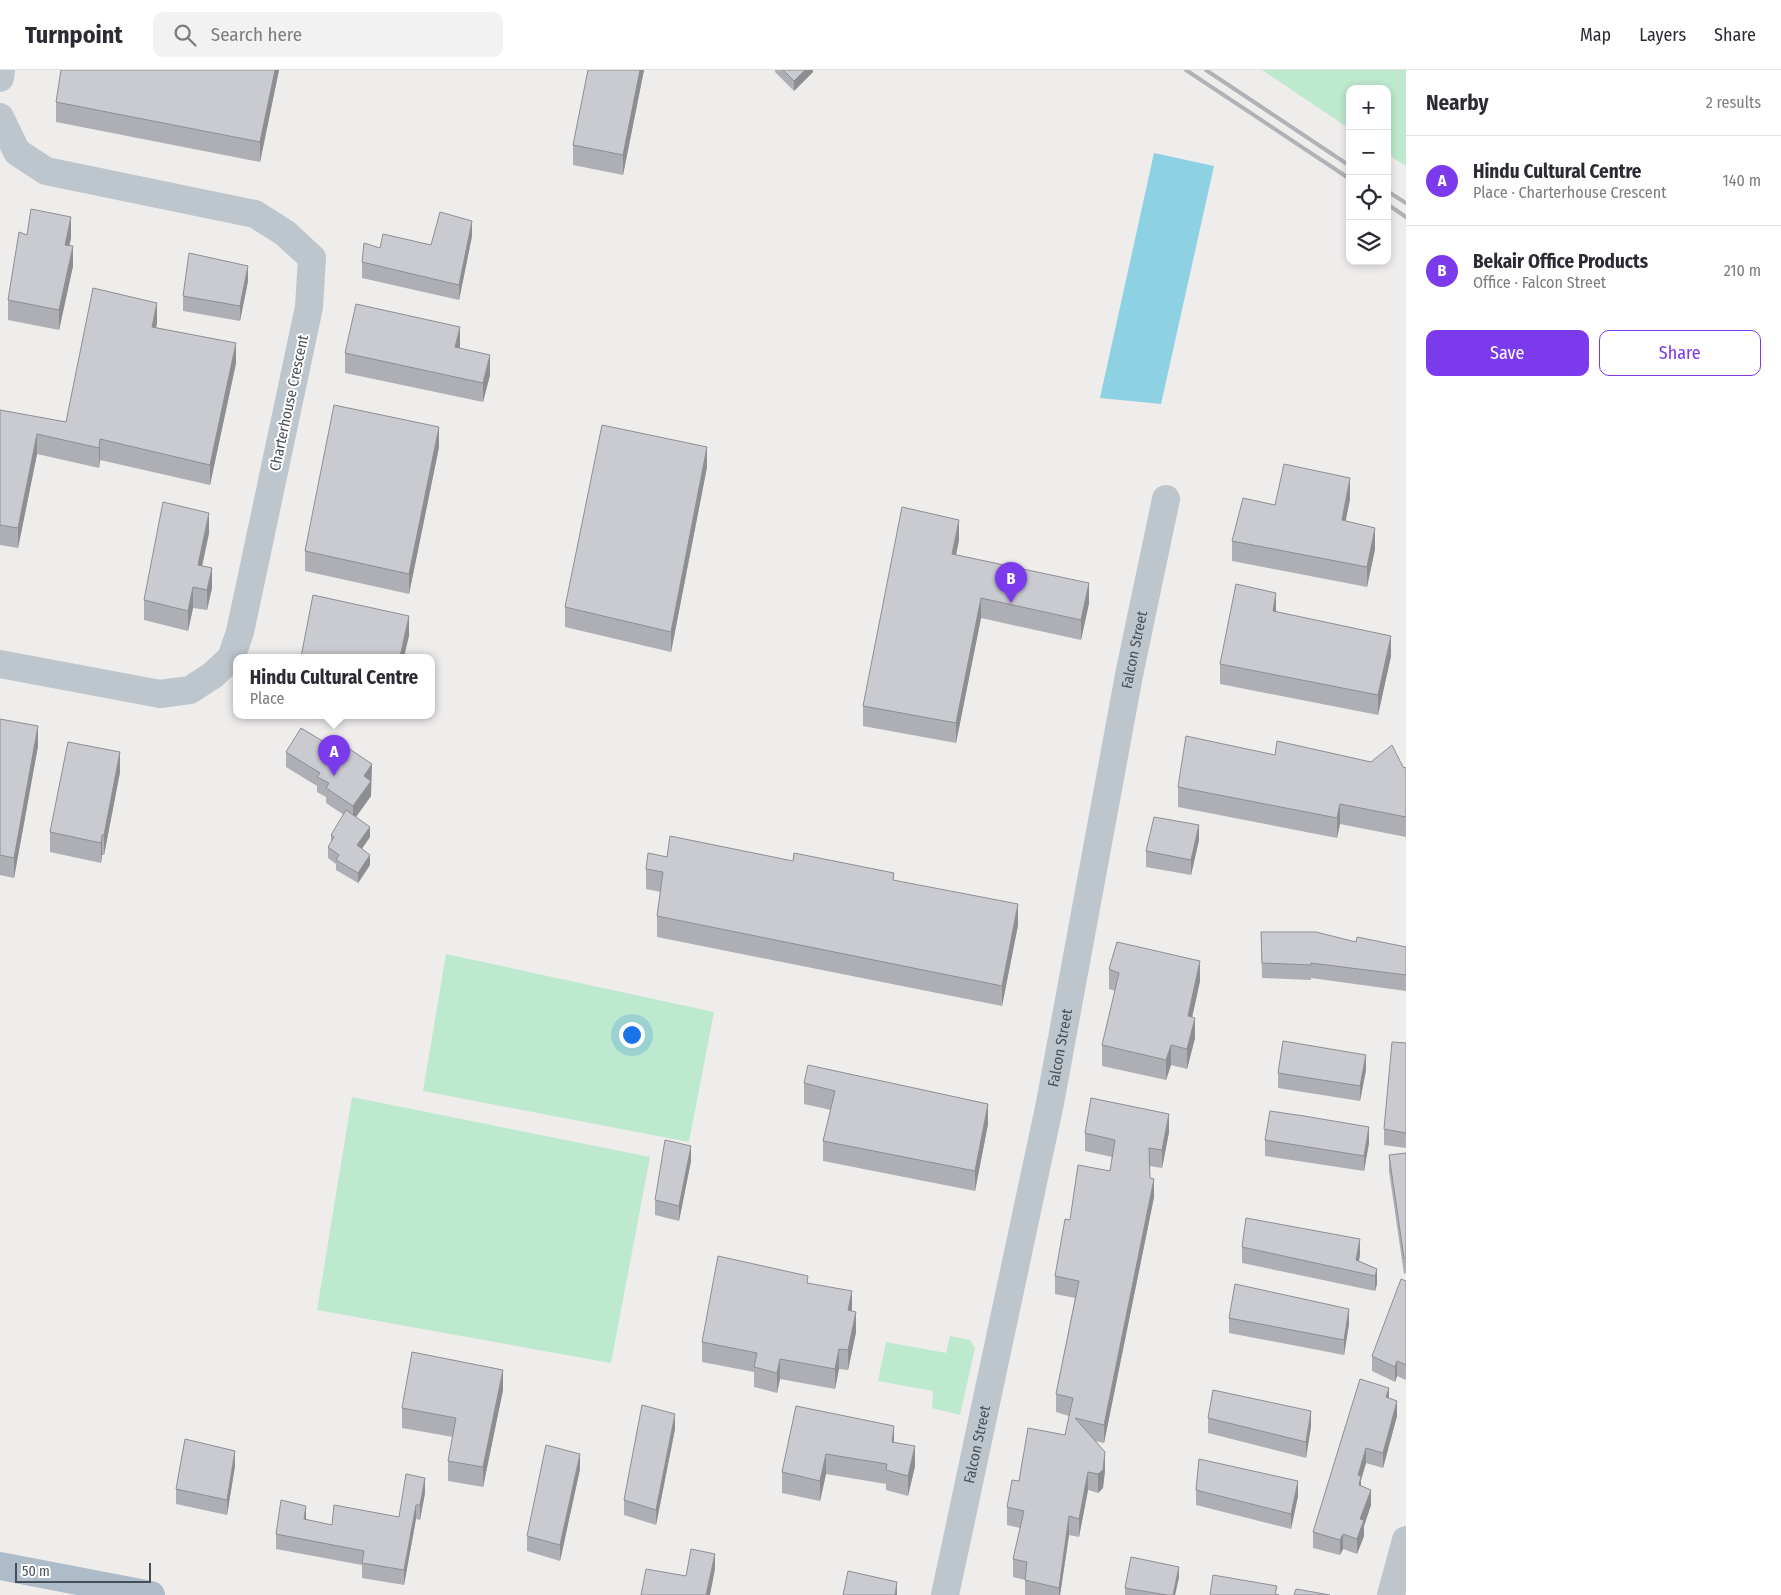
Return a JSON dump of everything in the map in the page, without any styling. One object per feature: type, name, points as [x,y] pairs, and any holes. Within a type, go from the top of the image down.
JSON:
[{"type":"main road","points":[[0,1566],[151,1595]]},
{"type":"street","points":[[0,78],[2,70]]},
{"type":"street","name":"Charterhouse Crescent","points":[[0,117],[18,152],[46,171],[255,214],[285,233],[312,258],[309,307],[240,632],[231,658],[213,675],[190,690],[160,694],[0,664]]},
{"type":"street","name":"Falcon Street","points":[[945,1595],[1050,1103],[1131,666],[1166,499]]},
{"type":"street","points":[[1391,1595],[1406,1540]]},
{"type":"green space","points":[[1262,70],[1406,70],[1406,166],[1391,157],[1391,85],[1346,85],[1346,126]]},
{"type":"green space","points":[[446,954],[714,1012],[689,1142],[423,1091]]},
{"type":"green space","points":[[352,1097],[650,1157],[611,1363],[317,1310]]},
{"type":"green space","points":[[950,1336],[970,1340],[975,1348],[960,1415],[932,1408],[933,1391],[878,1381],[886,1342],[946,1353]]},
{"type":"water","points":[[1154,153],[1214,166],[1161,404],[1100,398]]},
{"type":"building","points":[[61,70],[275,70],[260,142],[56,102]]},
{"type":"building","points":[[588,70],[640,70],[623,155],[573,145]]},
{"type":"building","points":[[783,70],[805,70],[794,81]]},
{"type":"building","points":[[31,209],[71,217],[65,245],[73,246],[59,310],[8,300],[19,232],[27,235]]},
{"type":"building","points":[[440,212],[472,221],[459,285],[362,262],[364,243],[380,248],[383,234],[431,245]]},
{"type":"building","points":[[189,253],[248,266],[240,306],[183,296]]},
{"type":"building","points":[[93,288],[157,303],[152,327],[236,343],[210,465],[100,439],[99,448],[37,434],[18,528],[0,525],[0,410],[66,422]]},
{"type":"building","points":[[356,304],[460,327],[455,347],[490,355],[483,383],[345,353]]},
{"type":"building","points":[[334,405],[439,427],[409,574],[305,551]]},
{"type":"building","points":[[602,425],[707,447],[671,632],[565,607]]},
{"type":"building","points":[[1284,464],[1350,478],[1342,520],[1375,528],[1367,567],[1232,541],[1243,498],[1275,505]]},
{"type":"building","points":[[163,502],[209,513],[198,565],[212,568],[207,590],[193,587],[188,611],[144,600]]},
{"type":"building","points":[[902,507],[959,520],[952,554],[1089,583],[1081,620],[981,598],[956,723],[863,706]]},
{"type":"building","points":[[1236,584],[1276,593],[1273,611],[1391,636],[1378,695],[1220,664]]},
{"type":"building","points":[[313,595],[409,616],[401,654],[302,654]]},
{"type":"building","points":[[0,719],[38,726],[14,858],[0,855]]},
{"type":"building","points":[[301,728],[334,748],[339,742],[372,764],[364,776],[371,781],[353,806],[326,788],[329,783],[317,777],[320,773],[286,752]]},
{"type":"building","points":[[1186,736],[1275,755],[1277,741],[1371,762],[1392,745],[1403,767],[1406,768],[1406,817],[1340,804],[1337,818],[1178,787]]},
{"type":"building","points":[[68,742],[120,752],[101,843],[50,832]]},
{"type":"building","points":[[346,810],[370,827],[357,845],[370,855],[358,873],[336,860],[339,855],[328,847],[334,837],[331,835]]},
{"type":"building","points":[[1154,817],[1199,825],[1191,860],[1146,851]]},
{"type":"building","points":[[670,836],[793,861],[794,853],[894,873],[893,880],[1018,904],[1002,986],[657,916],[663,872],[646,869],[648,853],[667,857]]},
{"type":"building","points":[[1261,932],[1316,932],[1356,942],[1357,937],[1406,947],[1406,975],[1311,963],[1311,965],[1262,963]]},
{"type":"building","points":[[1117,942],[1200,961],[1188,1016],[1195,1018],[1187,1049],[1171,1045],[1166,1060],[1102,1045],[1119,973],[1109,969]]},
{"type":"building","points":[[1283,1041],[1366,1055],[1360,1086],[1278,1073]]},
{"type":"building","points":[[1392,1042],[1406,1043],[1406,1133],[1384,1129]]},
{"type":"building","points":[[808,1065],[988,1104],[975,1171],[823,1141],[835,1091],[804,1083]]},
{"type":"building","points":[[1091,1098],[1169,1114],[1162,1150],[1149,1148],[1150,1178],[1154,1179],[1104,1425],[1075,1418],[1105,1452],[1103,1470],[1098,1474],[1088,1472],[1079,1519],[1069,1516],[1059,1588],[1025,1580],[1027,1562],[1013,1559],[1024,1511],[1007,1507],[1012,1480],[1019,1481],[1028,1428],[1065,1435],[1073,1398],[1056,1394],[1079,1281],[1055,1276],[1065,1219],[1070,1220],[1078,1165],[1110,1171],[1115,1140],[1085,1133]]},
{"type":"building","points":[[1270,1111],[1369,1127],[1364,1156],[1265,1140]]},
{"type":"building","points":[[665,1140],[691,1146],[679,1206],[655,1200]]},
{"type":"building","points":[[1406,1153],[1406,1258],[1404,1258],[1389,1155]]},
{"type":"building","points":[[1246,1218],[1360,1239],[1356,1260],[1377,1269],[1375,1276],[1242,1247]]},
{"type":"building","points":[[718,1256],[808,1276],[807,1283],[852,1291],[848,1310],[856,1312],[848,1350],[839,1349],[835,1369],[780,1359],[777,1373],[754,1367],[757,1353],[702,1342]]},
{"type":"building","points":[[1401,1279],[1406,1281],[1406,1365],[1397,1361],[1395,1367],[1372,1356]]},
{"type":"building","points":[[1235,1284],[1349,1309],[1344,1340],[1229,1318]]},
{"type":"building","points":[[412,1352],[503,1370],[483,1467],[448,1461],[456,1418],[402,1408]]},
{"type":"building","points":[[1360,1379],[1389,1388],[1386,1397],[1397,1401],[1383,1453],[1366,1448],[1358,1475],[1361,1476],[1359,1485],[1371,1490],[1360,1519],[1364,1520],[1357,1539],[1343,1534],[1340,1540],[1313,1532]]},
{"type":"building","points":[[1213,1390],[1311,1411],[1306,1442],[1208,1418]]},
{"type":"building","points":[[642,1405],[675,1414],[656,1510],[624,1500]]},
{"type":"building","points":[[796,1406],[894,1426],[892,1442],[915,1446],[908,1476],[886,1470],[887,1464],[826,1454],[820,1481],[782,1472]]},
{"type":"building","points":[[185,1439],[235,1451],[227,1500],[176,1489]]},
{"type":"building","points":[[546,1445],[580,1454],[560,1545],[527,1536]]},
{"type":"building","points":[[1199,1459],[1298,1481],[1291,1514],[1196,1490]]},
{"type":"building","points":[[406,1474],[425,1478],[420,1505],[416,1505],[404,1570],[362,1563],[364,1551],[276,1534],[281,1500],[306,1506],[304,1519],[332,1525],[334,1505],[399,1517]]},
{"type":"building","points":[[691,1549],[715,1554],[706,1595],[641,1595],[646,1569],[686,1576]]},
{"type":"building","points":[[1131,1557],[1179,1567],[1173,1595],[1125,1588]]},
{"type":"building","points":[[848,1571],[897,1582],[895,1595],[843,1595]]},
{"type":"building","points":[[1213,1575],[1277,1586],[1275,1594],[1279,1595],[1210,1595]]},
{"type":"building","points":[[1296,1589],[1330,1595],[1294,1595]]},
{"type":"railway","points":[[1186,70],[1346,176]]},
{"type":"railway","points":[[1206,70],[1346,163]]},
{"type":"railway","points":[[1391,194],[1406,203]]},
{"type":"railway","points":[[1391,207],[1406,217]]},
{"type":"place","name":"Bekair Office Products","points":[[1011,603]]},
{"type":"place","name":"Hindu Cultural Centre","points":[[334,776]]}]
